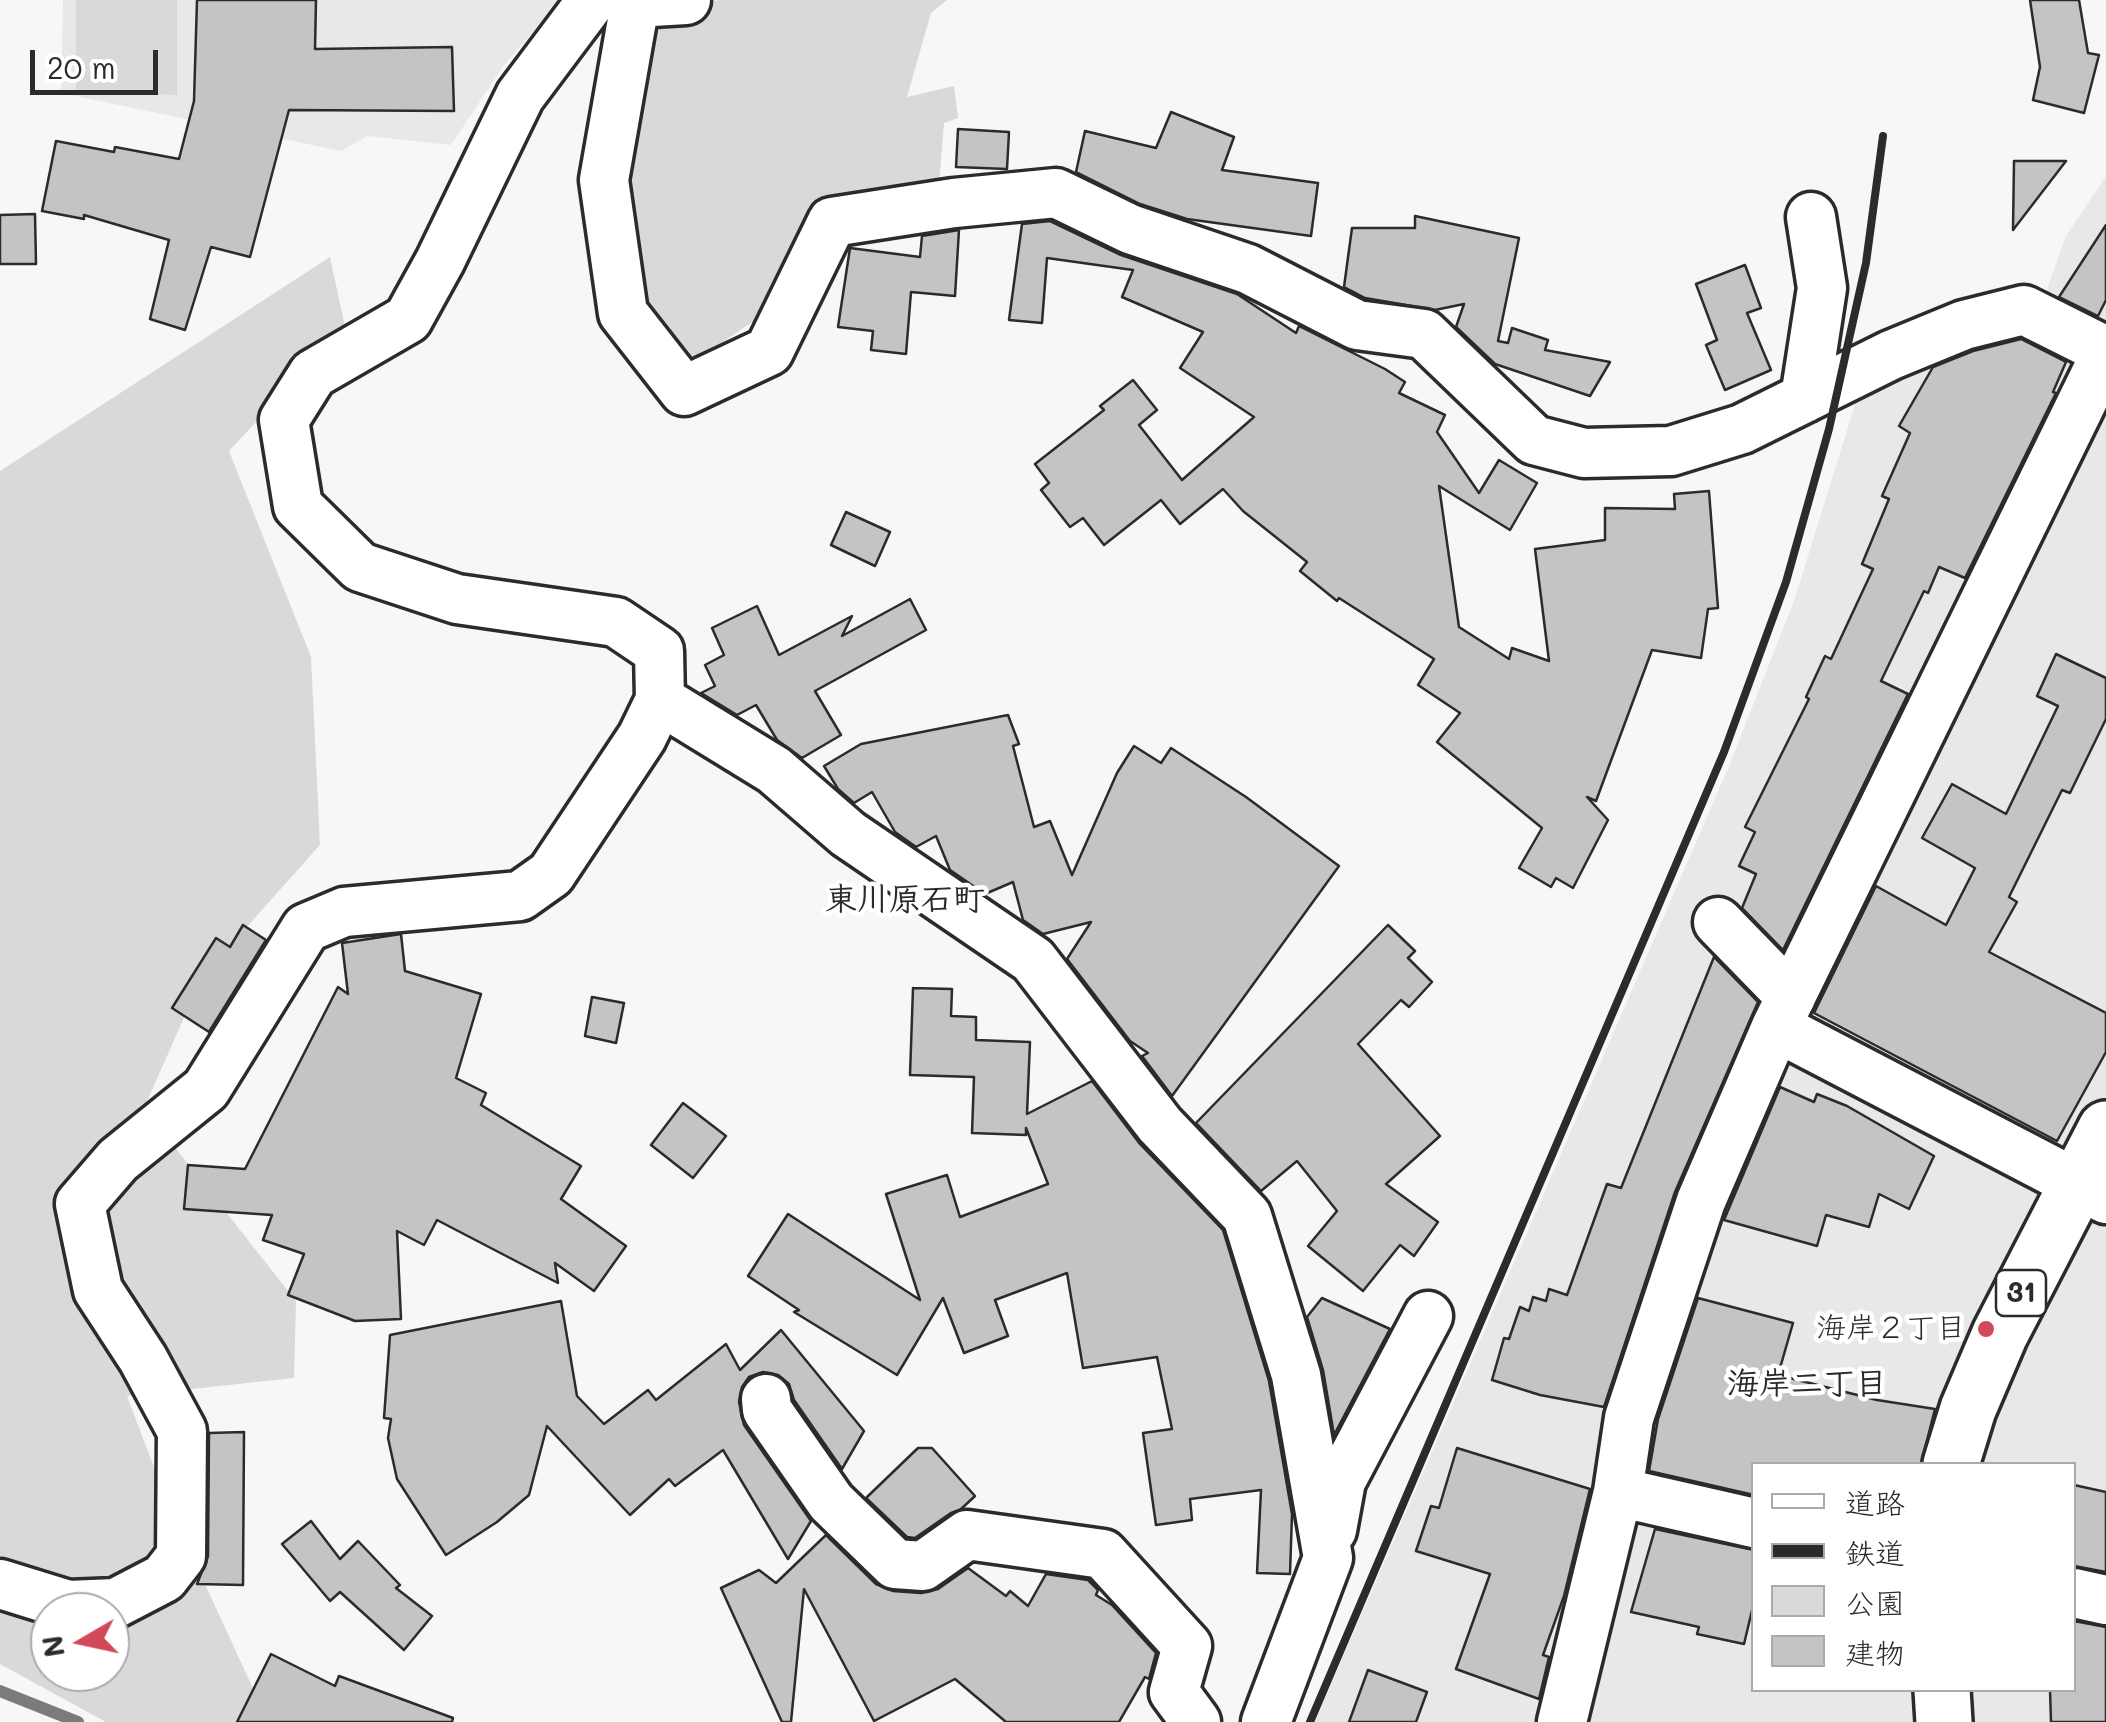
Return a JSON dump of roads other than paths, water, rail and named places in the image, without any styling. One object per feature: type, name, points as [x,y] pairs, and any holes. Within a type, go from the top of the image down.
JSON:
[{"type":"highway","name":"31","points":[[1952,1462],[1968,1409],[2000,1334],[2092,1191],[2106,1129]]},
{"type":"highway","points":[[1942,1692],[1944,1722]]},
{"type":"street","points":[[0,1584],[68,1605],[116,1602],[164,1578],[181,1556],[182,1431],[143,1359],[98,1290],[80,1204],[118,1160],[206,1088],[306,928],[344,912],[520,896],[552,874],[642,737],[660,700],[659,651],[616,622],[457,599],[360,567],[298,506],[284,420],[313,374],[408,318],[520,96],[592,0]]},
{"type":"street","points":[[686,0],[635,4],[604,180],[623,314],[684,391],[769,350],[832,222],[954,203],[1056,194],[1130,229],[1248,270],[1357,325],[1424,334],[1534,440],[1584,454],[1671,452],[1742,430],[1890,354],[1964,325],[2024,310],[2106,352],[1784,1012],[1701,1201],[1629,1418],[1618,1492],[1562,1722]]},
{"type":"street","points":[[1805,398],[1822,288],[1811,217]]},
{"type":"street","points":[[660,700],[774,770],[848,834],[1033,960],[1160,1125],[1247,1216],[1296,1375],[1328,1558]]},
{"type":"street","points":[[1718,922],[1784,1012],[2092,1191]]},
{"type":"street","points":[[1266,1722],[1328,1558],[1340,1481],[1428,1316]]},
{"type":"street","points":[[766,1399],[767,1410],[831,1502],[895,1564],[923,1566],[967,1534],[1104,1554],[1187,1646],[1174,1692],[1196,1722]]},
{"type":"street","points":[[1618,1492],[1751,1522]]},
{"type":"street","points":[[2076,1593],[2106,1600]]},
{"type":"waterway","points":[[0,1691],[78,1722]]},
{"type":"railway","points":[[1310,1722],[1724,752],[1786,582],[1829,429],[1866,263],[1883,136]]},
{"type":"place","name":"海岸２丁目","points":[[1986,1329]]},
{"type":"district","name":"東川原石町","points":[[905,900]]},
{"type":"district","name":"海岸二丁目","points":[[1807,1384]]}]
